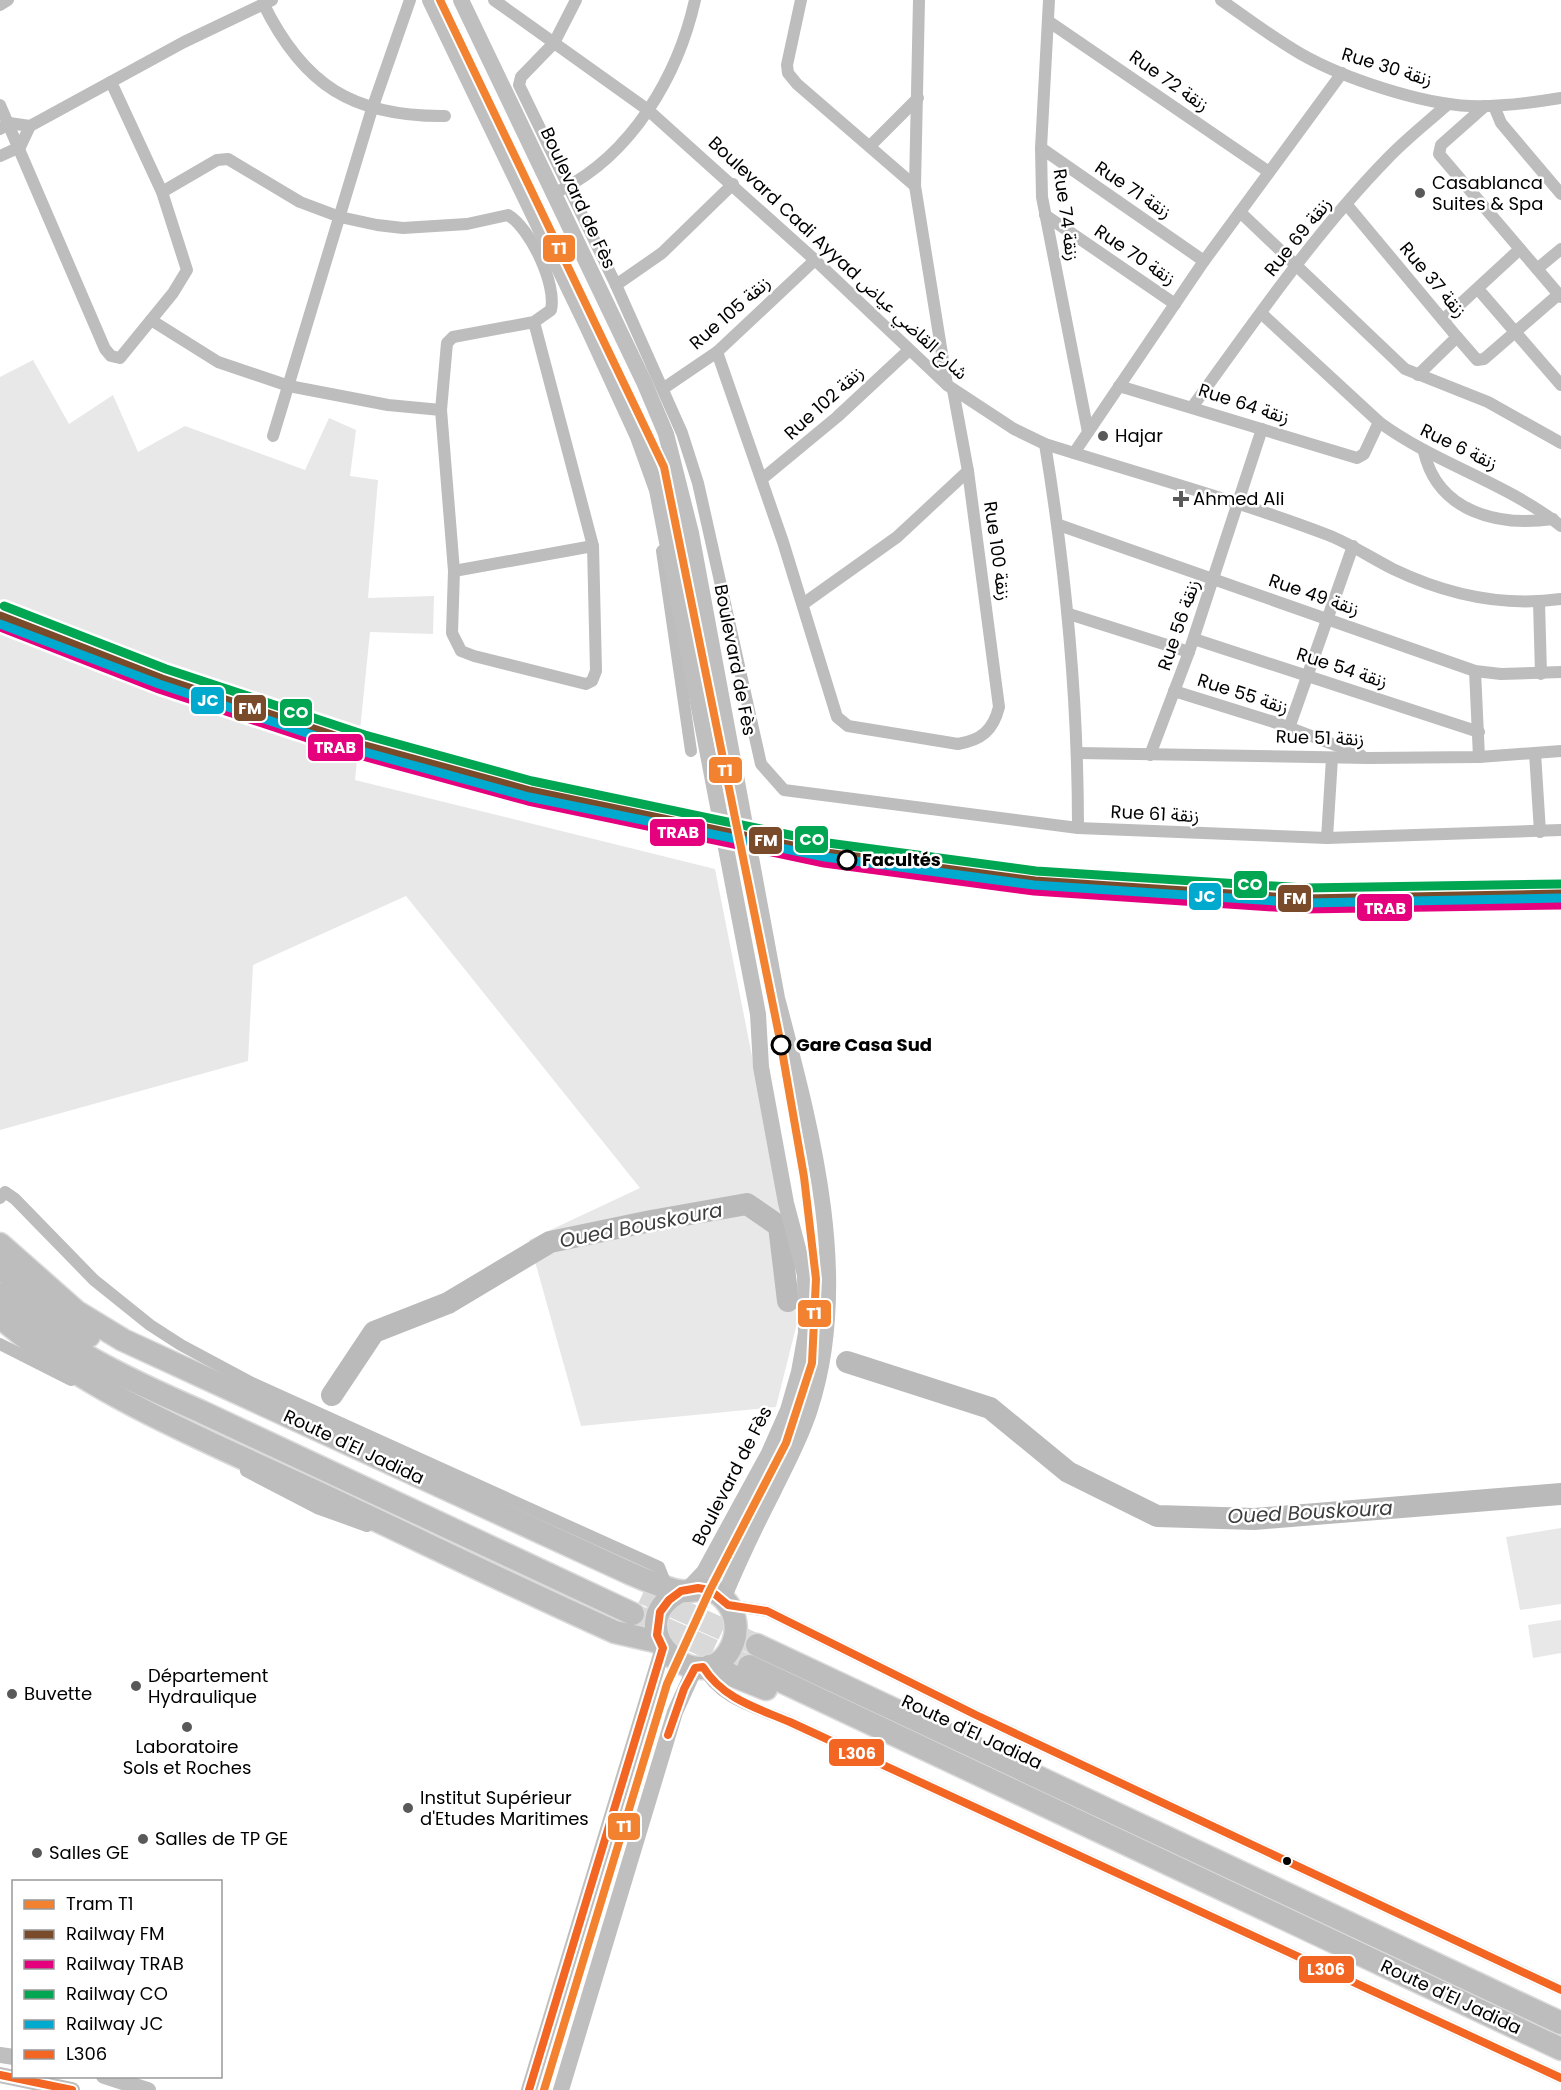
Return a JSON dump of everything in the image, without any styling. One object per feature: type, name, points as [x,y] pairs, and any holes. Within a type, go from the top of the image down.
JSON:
[{"type":"highway","name":"Route d'El Jadida","points":[[0,1244],[77,1312],[123,1340],[627,1572],[679,1589],[710,1590],[761,1633],[1102,1794],[1209,1858]]},
{"type":"highway","name":"Route d'El Jadida","points":[[0,1268],[62,1320],[142,1364],[643,1593]]},
{"type":"highway","name":"Route d'El Jadida","points":[[0,1294],[49,1334],[78,1353],[131,1381],[633,1614]]},
{"type":"highway","points":[[0,1317],[47,1356],[75,1374],[224,1449],[601,1626],[661,1645]]},
{"type":"highway","points":[[202,1412],[248,1443],[307,1476],[550,1585],[576,1600],[601,1626]]},
{"type":"highway","points":[[679,1589],[660,1612],[657,1627],[661,1645],[677,1663],[702,1667],[727,1654],[734,1641],[736,1626],[728,1605]]},
{"type":"highway","name":"Route d'El Jadida","points":[[757,1645],[1561,2023]]},
{"type":"highway","name":"Route d'El Jadida","points":[[749,1666],[1561,2049]]},
{"type":"highway","name":"Route d'El Jadida","points":[[702,1667],[764,1689],[1099,1844],[1143,1861],[1179,1869]]},
{"type":"street","points":[[0,5],[9,0]]},
{"type":"street","points":[[273,436],[372,109],[410,0]]},
{"type":"street","name":"Boulevard de Fès","points":[[430,0],[588,328],[638,436],[657,490],[758,1014],[761,1067],[786,1203],[805,1275],[806,1333],[800,1372],[788,1410],[745,1502],[704,1572],[679,1589]]},
{"type":"street","name":"Boulevard de Fès","points":[[461,0],[561,190],[657,409],[676,470],[693,544],[777,998],[796,1067],[821,1199],[825,1233],[827,1331],[819,1379],[796,1443],[728,1605]]},
{"type":"street","name":"Boulevard Cadi Ayyad شارع القاضي عياض","points":[[494,0],[648,110],[733,184],[908,351],[950,388],[1014,429],[1045,444],[1238,505],[1353,546],[1393,569],[1461,594],[1501,601],[1539,602],[1561,599]]},
{"type":"street","points":[[576,0],[554,43],[521,77],[519,85],[561,190],[616,285],[663,388]]},
{"type":"street","points":[[561,190],[608,158],[648,110],[677,55],[695,0]]},
{"type":"street","points":[[801,0],[787,65],[788,73],[797,84],[915,186]]},
{"type":"street","name":"Rue 100 زنقة","points":[[803,604],[835,713],[844,725],[958,744],[983,736],[992,727],[997,716],[999,697],[968,471],[950,388],[915,186],[919,0]]},
{"type":"street","name":"Rue 74 زنقة","points":[[1048,0],[1041,148],[1045,215],[1088,432]]},
{"type":"street","name":"Rue 30 زنقة","points":[[1221,0],[1299,53],[1342,73],[1448,104],[1490,106],[1561,98]]},
{"type":"street","points":[[5,126],[30,126],[267,2],[279,36],[304,67],[335,92],[372,109],[408,116],[445,116]]},
{"type":"street","name":"Rue 72 زنقة","points":[[1048,21],[1269,172]]},
{"type":"street","points":[[1074,453],[1204,261],[1342,73]]},
{"type":"street","points":[[0,105],[5,126],[20,147],[105,349],[111,357],[120,358],[187,270],[162,192],[111,82]]},
{"type":"street","points":[[870,146],[918,98]]},
{"type":"street","name":"Rue 69 زنقة","points":[[1193,406],[1261,313],[1347,205],[1389,156],[1448,104]]},
{"type":"street","points":[[1457,337],[1477,360],[1480,360],[1560,295],[1438,151],[1441,145],[1490,106],[1501,123],[1561,194]]},
{"type":"street","points":[[0,156],[20,147],[30,126]]},
{"type":"street","name":"Rue 71 زنقة","points":[[1041,148],[1204,261]]},
{"type":"street","points":[[162,192],[217,160],[228,159],[239,164],[267,185],[300,202],[340,217],[403,228],[467,224],[508,215],[527,231],[552,291],[551,310],[534,322],[453,337],[447,343],[441,410],[454,571],[452,633],[461,651],[586,684],[592,681],[596,671],[594,546],[534,322]]},
{"type":"street","points":[[616,285],[662,253],[733,184]]},
{"type":"street","name":"Rue 37 زنقة","points":[[1347,205],[1457,337],[1418,375]]},
{"type":"street","points":[[1240,212],[1392,359],[1418,375],[1488,402],[1561,442]]},
{"type":"street","name":"Rue 70 زنقة","points":[[1045,215],[1175,304]]},
{"type":"street","points":[[1443,320],[1520,249]]},
{"type":"street","points":[[1537,269],[1561,249]]},
{"type":"street","name":"Rue 105 زنقة","points":[[663,388],[717,352],[815,260]]},
{"type":"street","points":[[1478,289],[1561,385]]},
{"type":"street","name":"Rue 6 زنقة","points":[[1261,313],[1379,422],[1424,452],[1514,493],[1557,523]]},
{"type":"street","points":[[151,320],[219,362],[289,386],[388,405],[441,410]]},
{"type":"street","name":"Rue 102 زنقة","points":[[762,479],[837,417],[908,351]]},
{"type":"street","points":[[717,352],[803,604],[897,537],[968,471]]},
{"type":"street","name":"Rue 64 زنقة","points":[[1119,386],[1193,406],[1357,458],[1365,454],[1379,422]]},
{"type":"street","name":"Rue 61 زنقة","points":[[663,388],[682,433],[698,483],[761,764],[784,790],[1078,828],[1327,838],[1561,830]]},
{"type":"street","name":"Rue 56 زنقة","points":[[1150,755],[1194,639],[1262,429]]},
{"type":"street","points":[[1045,444],[1059,525],[1069,614],[1078,753],[1078,828]]},
{"type":"street","points":[[1424,452],[1434,481],[1445,493],[1473,511],[1499,520],[1557,523]]},
{"type":"street","points":[[657,490],[663,569],[691,751]]},
{"type":"street","name":"Rue 49 زنقة","points":[[1059,525],[1475,671],[1542,674],[1561,672]]},
{"type":"street","points":[[454,571],[594,546]]},
{"type":"street","points":[[1290,728],[1353,546]]},
{"type":"street","points":[[1539,602],[1542,674]]},
{"type":"street","points":[[1069,614],[1189,652]]},
{"type":"street","name":"Rue 54 زنقة","points":[[1194,639],[1479,732]]},
{"type":"street","points":[[1475,671],[1479,757]]},
{"type":"street","name":"Rue 55 زنقة","points":[[1174,691],[1290,728],[1368,758]]},
{"type":"street","name":"Rue 51 زنقة","points":[[1078,753],[1273,754],[1368,758],[1479,757],[1561,751]]},
{"type":"street","points":[[1535,753],[1540,832]]},
{"type":"street","points":[[1327,838],[1332,758]]},
{"type":"street","points":[[3,1195],[94,1280],[150,1325],[181,1345],[252,1383],[658,1567],[679,1589]]},
{"type":"street","points":[[0,1344],[317,1508],[420,1540]]},
{"type":"street","points":[[728,1605],[767,1611],[976,1715],[1561,1990]]},
{"type":"street","points":[[529,2090],[661,1645]]},
{"type":"street","points":[[561,2090],[675,1712],[702,1667],[709,1679],[725,1694],[801,1726],[1295,1958],[1561,2078]]},
{"type":"street","points":[[14,2078],[72,2090]]},
{"type":"street","points":[[110,2078],[148,2090]]},
{"type":"shaded area","points":[[33,360],[69,424],[113,395],[138,452],[185,426],[305,470],[329,418],[356,430],[350,476],[378,480],[368,598],[434,596],[433,634],[370,632],[355,780],[715,869],[784,1218],[797,1323],[776,1407],[581,1426],[529,1240],[640,1188],[406,896],[253,965],[248,1061],[0,1130],[0,377]]},
{"type":"shaded area","points":[[1561,1528],[1561,1604],[1520,1610],[1506,1537]]},
{"type":"shaded area","points":[[1561,1620],[1561,1653],[1533,1658],[1528,1625]]},
{"type":"waterway","name":"Oued Bouskoura","points":[[332,1395],[374,1332],[448,1303],[550,1242],[651,1221],[747,1204],[779,1226],[788,1301]]},
{"type":"waterway","name":"Oued Bouskoura","points":[[847,1362],[990,1408],[1068,1472],[1157,1516],[1254,1519],[1561,1494]]},
{"type":"tunnel","points":[[643,1593],[757,1645]]},
{"type":"tunnel","points":[[633,1614],[749,1666]]},
{"type":"tram line","name":"T1","points":[[440,0],[664,467],[781,1045],[804,1177],[816,1279],[812,1363],[786,1443],[710,1590],[667,1684],[544,2090]]},
{"type":"rail line","name":"CO","points":[[4,606],[166,669],[365,735],[532,781],[828,843],[1036,871],[1305,888],[1561,884]]},
{"type":"rail line","name":"FM","points":[[0,616],[162,679],[362,745],[530,791],[826,853],[1035,881],[1305,899],[1561,894]]},
{"type":"rail line","name":"JC","points":[[0,624],[159,684],[361,751],[529,797],[825,857],[1034,885],[1306,903],[1561,898]]},
{"type":"rail line","name":"TRAB","points":[[0,627],[159,689],[359,755],[528,801],[824,863],[1034,891],[1304,909],[1561,905]]},
{"type":"transit line","name":"L306","points":[[529,2090],[663,1648],[657,1635],[660,1612],[669,1600],[681,1591],[698,1588],[710,1590],[728,1605],[767,1611],[976,1715],[1561,1990]]},
{"type":"transit line","name":"L306","points":[[668,1735],[684,1689],[695,1668],[703,1667],[720,1687],[753,1707],[790,1722],[1561,2078]]},
{"type":"transit line","name":"L306","points":[[0,2075],[12,2078]]},
{"type":"transit line","name":"L306","points":[[14,2078],[72,2090]]},
{"type":"place","name":"Casablanca Suites & Spa","points":[[1420,193]]},
{"type":"place","name":"Hajar","points":[[1103,436]]},
{"type":"place","name":"Ahmed Ali","points":[[1181,499]]},
{"type":"place","name":"Facultés","points":[[847,860]]},
{"type":"place","name":"Gare Casa Sud","points":[[781,1045]]},
{"type":"place","name":"Département Hydraulique","points":[[136,1686]]},
{"type":"place","name":"Buvette","points":[[12,1694]]},
{"type":"place","name":"Laboratoire Sols et Roches","points":[[187,1727]]},
{"type":"place","name":"Institut Supérieur d'Etudes Maritimes","points":[[408,1808]]},
{"type":"place","name":"Salles de TP GE","points":[[143,1839]]},
{"type":"place","name":"Salles GE","points":[[37,1853]]}]
